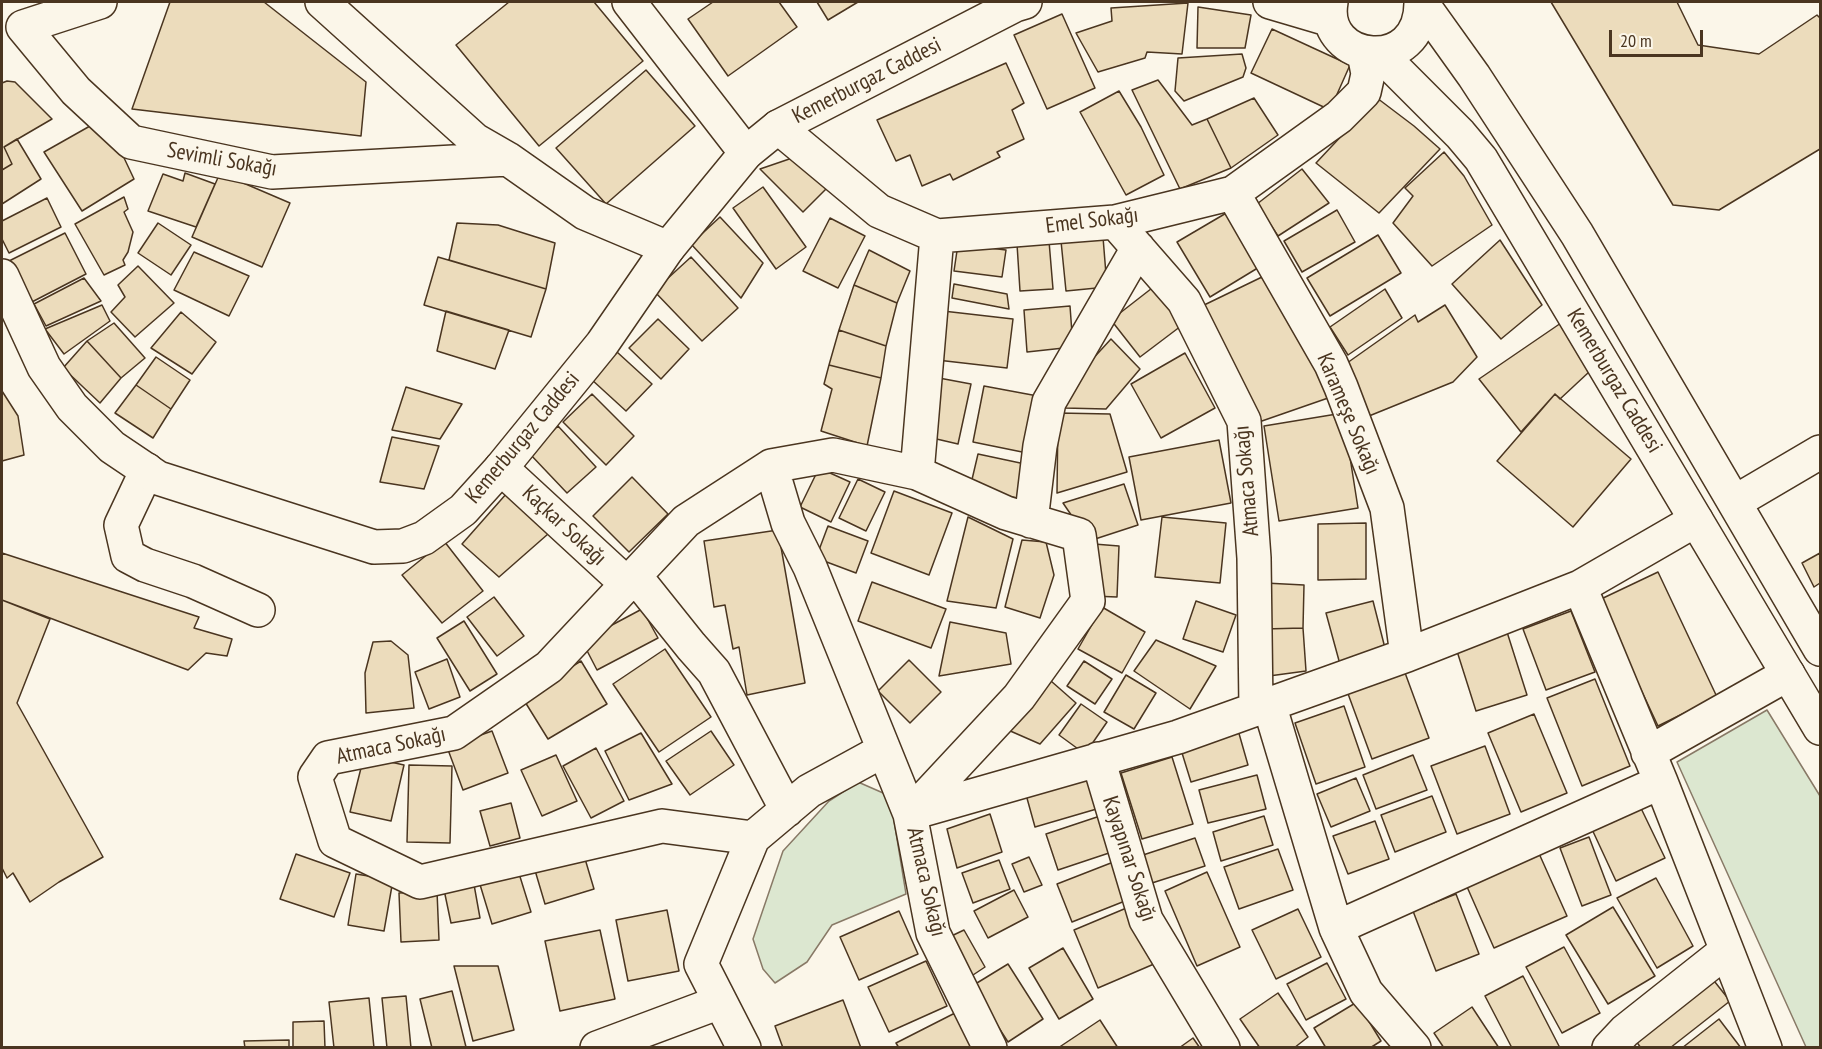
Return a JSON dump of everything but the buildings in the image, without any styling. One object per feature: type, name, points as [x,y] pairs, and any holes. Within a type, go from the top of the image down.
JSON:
[{"type":"street","name":"Sevimli Sokağı","points":[[100,2],[12,25],[76,92],[131,142],[272,172],[508,159]]},
{"type":"street","points":[[322,2],[475,140],[508,159],[585,213],[668,248]]},
{"type":"street","points":[[629,2],[746,153]]},
{"type":"street","name":"Kemerburgaz Caddesi","points":[[2,276],[44,367],[72,407],[112,447],[158,478],[374,547],[403,546],[424,538],[463,510],[501,468],[602,344],[668,248],[746,153],[778,127],[1015,4],[1025,2]]},
{"type":"street","points":[[1270,2],[1331,11]]},
{"type":"street","points":[[1372,53],[1394,50],[1407,42],[1421,17],[1421,2]]},
{"type":"street","name":"Kemerburgaz Caddesi","points":[[1421,2],[1474,76],[1577,234],[1821,649]]},
{"type":"street","name":"Kemerburgaz Caddesi","points":[[1331,11],[1338,35],[1349,46],[1372,53],[1460,134],[1481,159],[1821,728]]},
{"type":"street","name":"Emel Sokağı","points":[[778,127],[879,211],[937,236],[1115,222],[1233,193],[1339,117],[1364,92],[1372,53]]},
{"type":"street","name":"Karameşe Sokağı","points":[[1233,193],[1331,364],[1346,398],[1387,508],[1407,655]]},
{"type":"street","name":"Atmaca Sokağı","points":[[1115,222],[1184,301],[1244,421],[1263,706],[1336,928],[1366,992],[1414,1047]]},
{"type":"street","points":[[917,472],[937,236]]},
{"type":"street","points":[[1031,521],[1040,446],[1049,402],[1138,248]]},
{"type":"street","points":[[1735,502],[1821,452]]},
{"type":"street","name":"Atmaca Sokağı","points":[[753,838],[662,826],[420,882],[335,841],[315,777],[328,758],[454,733],[549,667],[686,521],[771,466],[833,455],[917,472],[1006,513],[1079,535],[1088,601],[1019,697],[910,814]]},
{"type":"street","name":"Atmaca Sokağı","points":[[771,466],[788,523],[810,567],[910,814],[933,933],[990,1047]]},
{"type":"street","name":"Kaçkar Sokağı","points":[[501,468],[631,580],[714,672],[787,810]]},
{"type":"street","points":[[147,470],[121,525],[128,556],[145,565],[193,580],[258,610]]},
{"type":"street","points":[[910,814],[1178,737],[1407,655],[1580,587],[1696,520]]},
{"type":"street","points":[[1580,587],[1765,1047]]},
{"type":"street","points":[[1336,928],[1654,768],[1788,674]]},
{"type":"street","points":[[744,1047],[701,964],[753,838],[809,791],[884,750]]},
{"type":"street","name":"Kayapınar Sokağı","points":[[1098,759],[1146,920],[1223,1047]]},
{"type":"street","points":[[1609,1047],[1625,1031],[1726,951]]},
{"type":"street","points":[[597,1047],[720,1002]]},
{"type":"green space","points":[[1767,710],[1820,796],[1820,1047],[1806,1047],[1677,762]]},
{"type":"green space","points":[[858,782],[890,796],[906,894],[832,925],[807,962],[775,983],[763,969],[753,939],[783,851],[829,801]]}]
